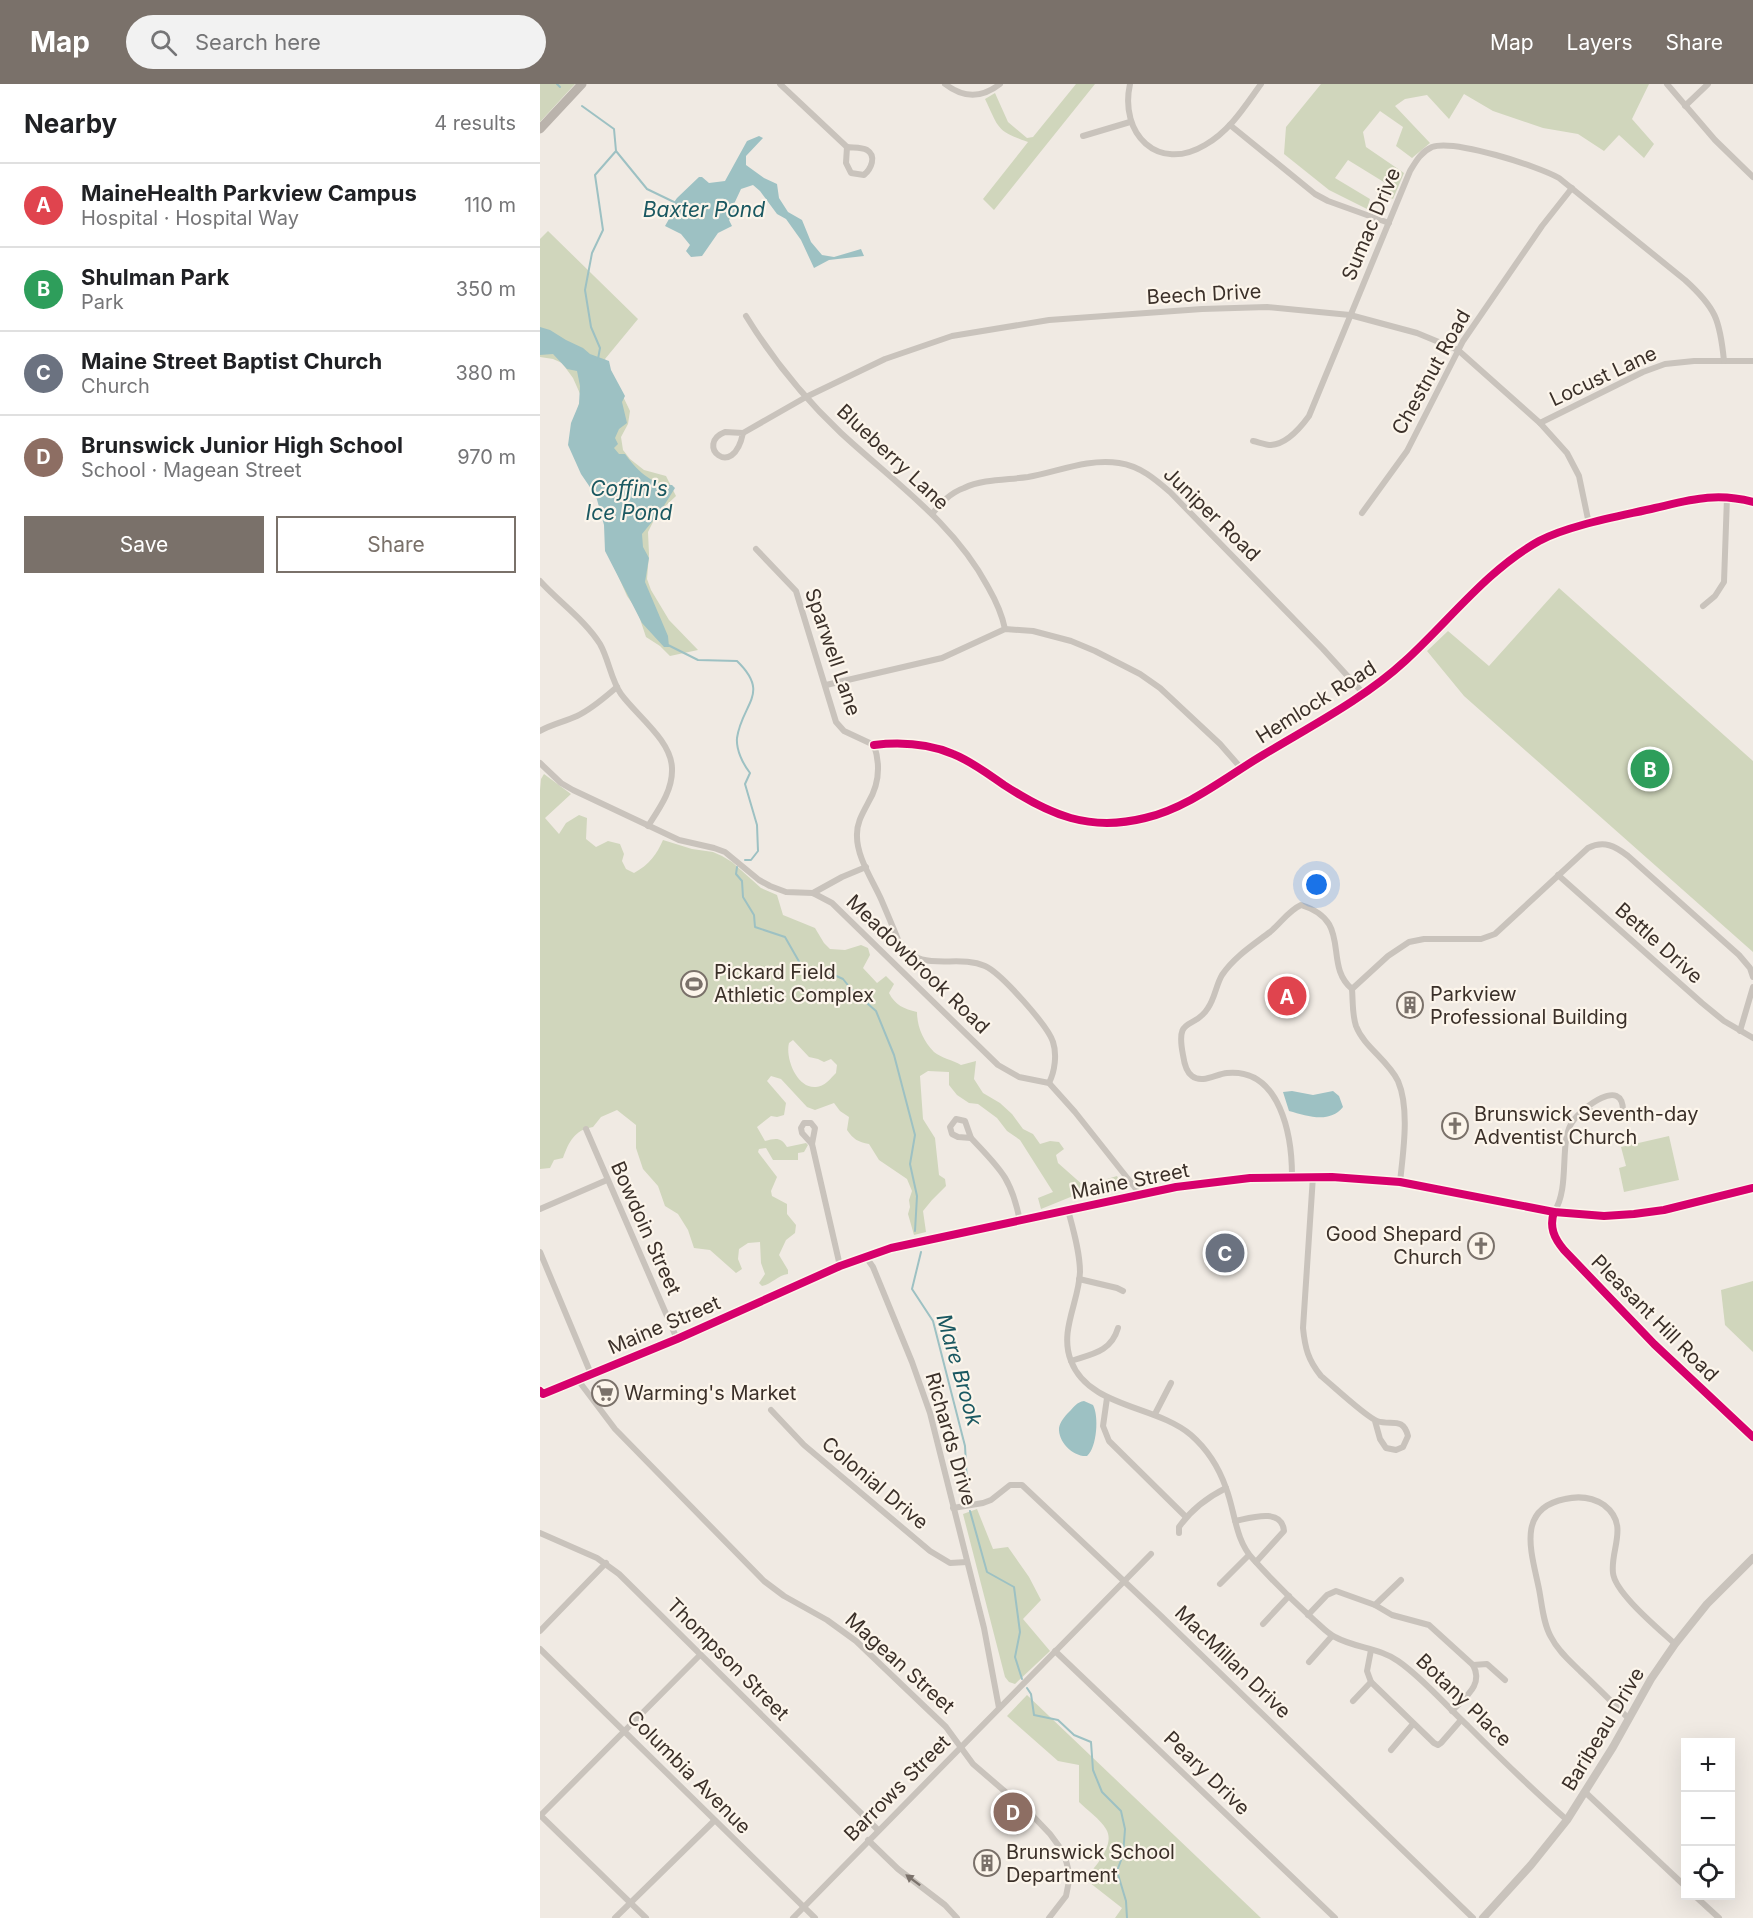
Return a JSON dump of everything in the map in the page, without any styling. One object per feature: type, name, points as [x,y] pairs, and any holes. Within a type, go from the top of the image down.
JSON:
[{"type":"main road","points":[[540,129],[582,84]]},
{"type":"street","points":[[780,84],[847,147],[867,150],[871,154],[872,165],[864,175],[852,173],[846,163],[847,147]]},
{"type":"street","points":[[945,84],[960,93],[973,96],[987,93],[1000,84]]},
{"type":"street","points":[[1130,84],[1128,93],[1130,122],[1142,141],[1157,151],[1168,154],[1195,150],[1214,140],[1230,125],[1261,84]]},
{"type":"street","points":[[1667,84],[1715,140],[1753,177]]},
{"type":"street","points":[[1685,106],[1708,84]]},
{"type":"street","points":[[1083,136],[1130,122]]},
{"type":"street","points":[[1230,125],[1315,194],[1328,201],[1389,222]]},
{"type":"street","name":"Sumac Drive","points":[[1252,441],[1272,445],[1279,443],[1293,434],[1309,416],[1414,164],[1424,152],[1439,145],[1454,146],[1537,167],[1572,188],[1702,296],[1716,316],[1720,327],[1724,361]]},
{"type":"street","name":"Chestnut Road","points":[[1362,513],[1407,452],[1458,350],[1472,327],[1538,232],[1572,188]]},
{"type":"street","name":"Beech Drive","points":[[743,433],[737,452],[724,457],[715,452],[714,441],[718,435],[725,432],[743,433],[806,397],[885,359],[952,336],[1049,320],[1202,309],[1267,307],[1350,315],[1417,333],[1458,350],[1540,423],[1567,453],[1576,468],[1589,524]]},
{"type":"street","name":"Blueberry Lane","points":[[746,316],[768,350],[806,397],[842,433],[932,514],[963,548],[977,567],[1002,614],[1005,629]]},
{"type":"street","name":"Locust Lane","points":[[1540,423],[1651,369],[1673,362],[1753,361]]},
{"type":"street","name":"Juniper Road","points":[[932,514],[952,494],[973,484],[1023,478],[1089,463],[1130,465],[1152,477],[1170,492],[1363,693]]},
{"type":"street","points":[[1703,606],[1715,596],[1724,582],[1727,497]]},
{"type":"street","name":"Hemlock Road","points":[[874,745],[892,743],[928,746],[942,750],[966,760],[1044,809],[1075,820],[1101,824],[1130,821],[1166,812],[1363,693],[1403,663],[1488,580],[1514,558],[1541,540],[1589,524],[1702,498],[1727,497],[1753,502]]},
{"type":"street","name":"Sparwell Lane","points":[[756,549],[796,591],[839,727],[874,745]]},
{"type":"street","points":[[540,581],[596,638],[617,687],[664,745],[672,762],[669,790],[648,826]]},
{"type":"street","points":[[826,685],[942,658],[1005,629],[1033,631],[1065,639],[1135,670],[1160,688],[1220,744],[1241,768]]},
{"type":"street","points":[[540,731],[597,705],[617,687]]},
{"type":"street","points":[[874,745],[878,758],[877,782],[860,820],[857,834],[866,867],[899,942],[918,958],[931,962],[974,963],[986,966],[995,972],[1046,1029],[1054,1044],[1053,1076],[1048,1083],[1075,1112],[1140,1194]]},
{"type":"street","name":"Meadowbrook Road","points":[[540,763],[561,783],[573,790],[679,840],[725,852],[759,880],[770,886],[786,892],[813,893],[832,903],[998,1065],[1019,1077],[1048,1083]]},
{"type":"street","points":[[1352,989],[1388,956],[1409,942],[1424,939],[1481,939],[1495,934],[1588,848],[1602,843],[1614,846],[1628,856],[1739,955],[1750,968],[1753,977]]},
{"type":"street","points":[[813,893],[866,867]]},
{"type":"street","name":"Bettle Drive","points":[[1558,875],[1701,1003],[1753,1038]]},
{"type":"street","points":[[1292,1176],[1291,1149],[1286,1125],[1278,1103],[1271,1093],[1253,1078],[1242,1074],[1228,1073],[1199,1079],[1192,1077],[1184,1060],[1180,1035],[1184,1028],[1208,1008],[1215,988],[1227,968],[1276,927],[1292,909],[1301,905],[1319,914],[1331,927],[1336,939],[1340,974],[1352,989],[1354,1018],[1358,1030],[1397,1079],[1403,1095],[1404,1132],[1400,1182]]},
{"type":"street","points":[[1740,1031],[1753,987]]},
{"type":"street","points":[[1554,1212],[1559,1204],[1565,1174],[1569,1127],[1573,1120],[1585,1109],[1605,1095],[1619,1098],[1623,1103],[1623,1111],[1609,1118],[1585,1109]]},
{"type":"street","name":"Bowdoin Street","points":[[586,1130],[677,1339]]},
{"type":"street","points":[[971,1138],[1005,1175],[1013,1192],[1020,1221]]},
{"type":"street","points":[[812,1144],[840,1266]]},
{"type":"street","points":[[1313,1176],[1303,1328],[1306,1352],[1321,1376],[1375,1421],[1380,1439],[1386,1448],[1396,1450],[1403,1447],[1408,1436],[1404,1427],[1399,1423],[1375,1421]]},
{"type":"street","name":"Maine Street","points":[[541,1393],[677,1339],[840,1266],[891,1248],[1140,1194],[1220,1181],[1313,1176],[1400,1182],[1554,1212],[1604,1216],[1634,1214],[1693,1204],[1753,1188]]},
{"type":"street","points":[[540,1209],[607,1180]]},
{"type":"street","points":[[1068,1210],[1079,1263],[1079,1279],[1067,1338],[1071,1361],[1106,1348],[1114,1339],[1118,1328]]},
{"type":"street","name":"Pleasant Hill Road","points":[[1554,1212],[1552,1227],[1554,1235],[1564,1250],[1645,1335],[1753,1437]]},
{"type":"street","points":[[540,1252],[591,1374]]},
{"type":"street","name":"Richards Drive","points":[[866,1257],[873,1267],[925,1396],[992,1662],[999,1707]]},
{"type":"street","points":[[1079,1279],[1123,1291]]},
{"type":"street","name":"Botany Place","points":[[1071,1361],[1082,1379],[1094,1390],[1107,1398],[1155,1414],[1177,1425],[1201,1445],[1218,1470],[1226,1488],[1235,1521],[1249,1555],[1289,1596],[1332,1636],[1397,1660],[1416,1675],[1567,1820]]},
{"type":"street","name":"Magean Street","points":[[578,1380],[615,1429],[764,1581],[852,1638],[946,1727],[973,1764],[1050,1834],[1064,1853],[1070,1870],[1069,1889],[1049,1918]]},
{"type":"street","points":[[1155,1414],[1172,1383]]},
{"type":"street","points":[[1107,1398],[1103,1426],[1109,1441],[1186,1517]]},
{"type":"street","name":"Colonial Drive","points":[[771,1410],[804,1445],[930,1551],[951,1563],[968,1562]]},
{"type":"street","name":"MacMillan Drive","points":[[953,1508],[983,1503],[991,1500],[1010,1485],[1022,1485],[1473,1918]]},
{"type":"street","points":[[1179,1533],[1179,1527],[1186,1517],[1198,1506],[1226,1488]]},
{"type":"street","points":[[1629,1719],[1562,1653],[1549,1634],[1530,1546],[1531,1527],[1537,1514],[1549,1504],[1570,1498],[1590,1498],[1606,1507],[1613,1515],[1618,1531],[1613,1564],[1616,1584],[1675,1644]]},
{"type":"street","points":[[1235,1521],[1268,1516],[1276,1517],[1281,1521],[1284,1531],[1280,1538],[1256,1562]]},
{"type":"street","name":"Thompson Street","points":[[540,1533],[606,1563],[878,1830]]},
{"type":"street","name":"Barrows Street","points":[[793,1918],[1151,1554]]},
{"type":"street","points":[[1220,1584],[1249,1555]]},
{"type":"street","name":"Baribeau Drive","points":[[1482,1918],[1531,1865],[1567,1820],[1651,1679],[1675,1644],[1712,1598],[1753,1558]]},
{"type":"street","points":[[540,1631],[606,1563]]},
{"type":"street","points":[[1375,1605],[1401,1580]]},
{"type":"street","points":[[1308,1615],[1327,1595],[1336,1591],[1375,1605],[1392,1616],[1429,1625],[1473,1665],[1478,1677],[1474,1687],[1452,1711]]},
{"type":"street","points":[[1263,1624],[1289,1596]]},
{"type":"street","points":[[1309,1662],[1332,1636]]},
{"type":"street","name":"Columbia Avenue","points":[[540,1649],[815,1918]]},
{"type":"street","points":[[1371,1650],[1367,1671],[1371,1682],[1413,1724],[1438,1745],[1461,1720]]},
{"type":"street","name":"Peary Drive","points":[[1055,1651],[1335,1918]]},
{"type":"street","points":[[646,1918],[540,1815],[700,1655]]},
{"type":"street","points":[[1473,1665],[1487,1664],[1505,1680]]},
{"type":"street","points":[[1353,1701],[1371,1682]]},
{"type":"street","points":[[1391,1750],[1413,1724]]},
{"type":"street","points":[[1585,1792],[1681,1882]]},
{"type":"street","points":[[615,1918],[714,1821]]},
{"type":"street","points":[[868,1840],[898,1869],[945,1905],[957,1918]]},
{"type":"street","points":[[1699,1900],[1719,1918]]},
{"type":"green space","points":[[540,84],[575,84],[540,122]]},
{"type":"green space","points":[[1076,84],[1095,84],[994,210],[983,199],[1028,142],[1010,135],[1000,127],[985,99],[995,93],[1008,122],[1027,138],[1033,137]]},
{"type":"green space","points":[[1321,84],[1649,84],[1632,119],[1654,144],[1644,158],[1619,135],[1604,151],[1578,134],[1543,128],[1493,111],[1464,94],[1449,119],[1427,95],[1405,99],[1395,106],[1430,143],[1412,158],[1396,146],[1403,127],[1380,111],[1363,132],[1366,147],[1404,173],[1393,199],[1384,195],[1387,184],[1348,160],[1335,178],[1370,199],[1367,209],[1329,190],[1284,154],[1286,127]]},
{"type":"green space","name":"Coffin's Ice Pond","points":[[548,231],[638,319],[605,359],[630,411],[628,424],[621,437],[623,450],[644,470],[666,476],[676,496],[657,514],[648,532],[647,579],[669,620],[698,650],[670,656],[646,637],[637,610],[627,596],[616,571],[577,411],[581,396],[573,378],[562,363],[540,357],[540,239]]},
{"type":"green space","points":[[1559,588],[1753,761],[1753,952],[1464,696],[1427,651],[1448,631],[1489,666]]},
{"type":"green space","points":[[544,774],[571,794],[545,818],[559,834],[566,823],[579,815],[587,818],[586,839],[596,847],[608,841],[620,844],[624,854],[622,861],[626,869],[634,873],[648,863],[663,840],[692,849],[713,852],[732,862],[761,888],[777,895],[783,915],[815,928],[830,949],[845,950],[861,945],[868,948],[870,955],[863,968],[877,983],[886,976],[894,984],[889,993],[891,997],[900,1006],[917,1012],[921,1033],[934,1052],[961,1065],[976,1061],[974,1079],[983,1093],[1000,1103],[1023,1129],[1033,1134],[1040,1144],[1050,1141],[1059,1142],[1064,1149],[1056,1155],[1058,1163],[1084,1186],[1117,1176],[1121,1184],[1114,1190],[1099,1195],[1073,1196],[1041,1209],[1038,1198],[1053,1192],[1020,1140],[978,1104],[969,1103],[957,1095],[949,1085],[949,1072],[928,1071],[920,1076],[923,1119],[935,1138],[939,1175],[945,1179],[946,1186],[923,1211],[926,1232],[914,1235],[908,1214],[912,1191],[907,1179],[879,1160],[869,1144],[851,1136],[847,1130],[849,1117],[834,1103],[815,1110],[807,1107],[781,1079],[771,1076],[767,1081],[786,1103],[784,1115],[771,1116],[757,1127],[765,1141],[778,1139],[783,1141],[787,1147],[806,1143],[808,1145],[804,1152],[798,1153],[798,1160],[773,1160],[766,1148],[759,1149],[758,1152],[777,1177],[771,1191],[772,1196],[787,1204],[787,1214],[796,1225],[795,1233],[786,1240],[779,1255],[788,1274],[762,1286],[759,1283],[765,1274],[761,1263],[760,1242],[748,1243],[739,1249],[738,1259],[742,1269],[736,1273],[710,1250],[694,1248],[688,1230],[678,1214],[665,1206],[658,1186],[643,1169],[636,1148],[636,1125],[617,1110],[601,1117],[593,1127],[577,1134],[570,1142],[563,1158],[554,1160],[550,1168],[540,1169],[541,779]],"holes":[[[793,1040],[809,1057],[824,1062],[831,1059],[837,1065],[836,1073],[822,1086],[809,1086],[798,1078],[791,1064],[789,1043]]]},
{"type":"green space","points":[[1669,1136],[1679,1180],[1624,1192],[1619,1168],[1626,1166],[1621,1147]]},
{"type":"green space","points":[[1753,1281],[1753,1352],[1725,1325],[1721,1290]]},
{"type":"green space","points":[[977,1509],[993,1549],[1008,1547],[1029,1577],[1041,1600],[1023,1619],[1050,1651],[1015,1684],[1009,1682],[1005,1677],[963,1514]]},
{"type":"green space","points":[[1027,1695],[1261,1918],[1115,1918],[1122,1908],[1085,1879],[1103,1856],[1108,1835],[1101,1822],[1079,1802],[1079,1765],[1058,1761],[1007,1716]]},
{"type":"water","name":"Baxter Pond","points":[[759,136],[763,138],[746,156],[746,165],[777,184],[779,198],[788,212],[802,220],[811,242],[822,255],[834,257],[861,249],[864,256],[829,260],[814,268],[801,240],[786,219],[777,214],[753,185],[741,189],[734,204],[738,217],[732,216],[729,220],[732,226],[718,233],[702,256],[691,257],[686,251],[690,245],[681,234],[665,226],[669,219],[668,211],[677,198],[699,177],[709,183],[725,181],[747,141]]},
{"type":"water","name":"Coffin's Ice Pond","points":[[540,327],[550,330],[590,354],[609,361],[611,370],[625,396],[622,402],[627,423],[619,429],[615,438],[618,444],[614,448],[619,454],[625,454],[639,471],[651,480],[672,485],[675,488],[660,512],[642,534],[643,547],[649,558],[645,582],[668,636],[669,647],[664,647],[642,623],[605,551],[604,525],[596,496],[581,474],[568,445],[571,423],[579,404],[580,386],[577,371],[567,369],[553,354],[540,355]]},
{"type":"water","points":[[1292,1091],[1313,1095],[1333,1091],[1339,1096],[1343,1107],[1331,1116],[1325,1117],[1289,1111],[1283,1092]]},
{"type":"water","points":[[1084,1401],[1093,1405],[1096,1416],[1095,1439],[1087,1456],[1077,1454],[1067,1448],[1059,1433],[1059,1428],[1067,1414],[1077,1404]]},
{"type":"waterway","name":"Mare Brook","points":[[557,84],[560,87]]},
{"type":"waterway","name":"Mare Brook","points":[[582,106],[614,129],[616,151],[595,175],[603,230],[592,253],[585,290],[591,327],[600,348],[598,359]]},
{"type":"waterway","points":[[616,151],[647,189],[676,203]]},
{"type":"waterway","name":"Mare Brook","points":[[668,645],[698,660],[737,661],[752,682],[752,699],[737,738],[741,757],[750,773],[745,784],[757,825],[758,851],[751,860],[745,860]]},
{"type":"waterway","name":"Mare Brook","points":[[737,867],[736,874],[742,881],[743,897],[754,915],[755,927],[785,937],[805,972],[814,979],[832,974],[843,979],[876,1011],[894,1055],[915,1135],[910,1164],[917,1196],[915,1231]]},
{"type":"waterway","name":"Mare Brook","points":[[921,1252],[912,1289],[933,1321],[965,1446],[968,1502]]},
{"type":"waterway","name":"Mare Brook","points":[[970,1511],[987,1572],[1014,1587],[1020,1632],[1015,1657],[1022,1679]]},
{"type":"waterway","name":"Mare Brook","points":[[1027,1688],[1031,1694],[1034,1715],[1058,1720],[1074,1735],[1091,1742],[1093,1770],[1102,1792],[1121,1811],[1125,1829],[1123,1855],[1117,1871],[1126,1901],[1127,1918]]},
{"type":"cycle path","points":[[874,745],[914,745],[953,754],[973,764],[1021,796],[1071,818],[1106,823],[1145,818],[1176,807],[1206,791],[1373,687],[1421,646],[1502,566],[1539,541],[1580,526],[1692,500],[1715,497],[1753,502]]},
{"type":"cycle path","points":[[540,1391],[543,1394],[677,1339],[840,1266],[891,1248],[1176,1187],[1250,1178],[1332,1177],[1400,1182],[1554,1212],[1604,1216],[1664,1210],[1753,1188]]},
{"type":"cycle path","points":[[1554,1212],[1553,1232],[1564,1250],[1654,1344],[1753,1437]]},
{"type":"place","name":"Shulman Park","points":[[1650,769]]},
{"type":"place","name":"Pickard Field Athletic Complex","points":[[694,984]]},
{"type":"place","name":"MaineHealth Parkview Campus","points":[[1287,996]]},
{"type":"place","name":"Parkview Professional Building","points":[[1410,1005]]},
{"type":"place","name":"Brunswick Seventh-day Adventist Church","points":[[1455,1126]]},
{"type":"place","name":"Good Shepard Church","points":[[1481,1246]]},
{"type":"place","name":"Maine Street Baptist Church","points":[[1225,1253]]},
{"type":"place","name":"Warming's Market","points":[[605,1393]]},
{"type":"place","name":"Brunswick Junior High School","points":[[1013,1812]]},
{"type":"place","name":"Brunswick School Department","points":[[987,1863]]}]
